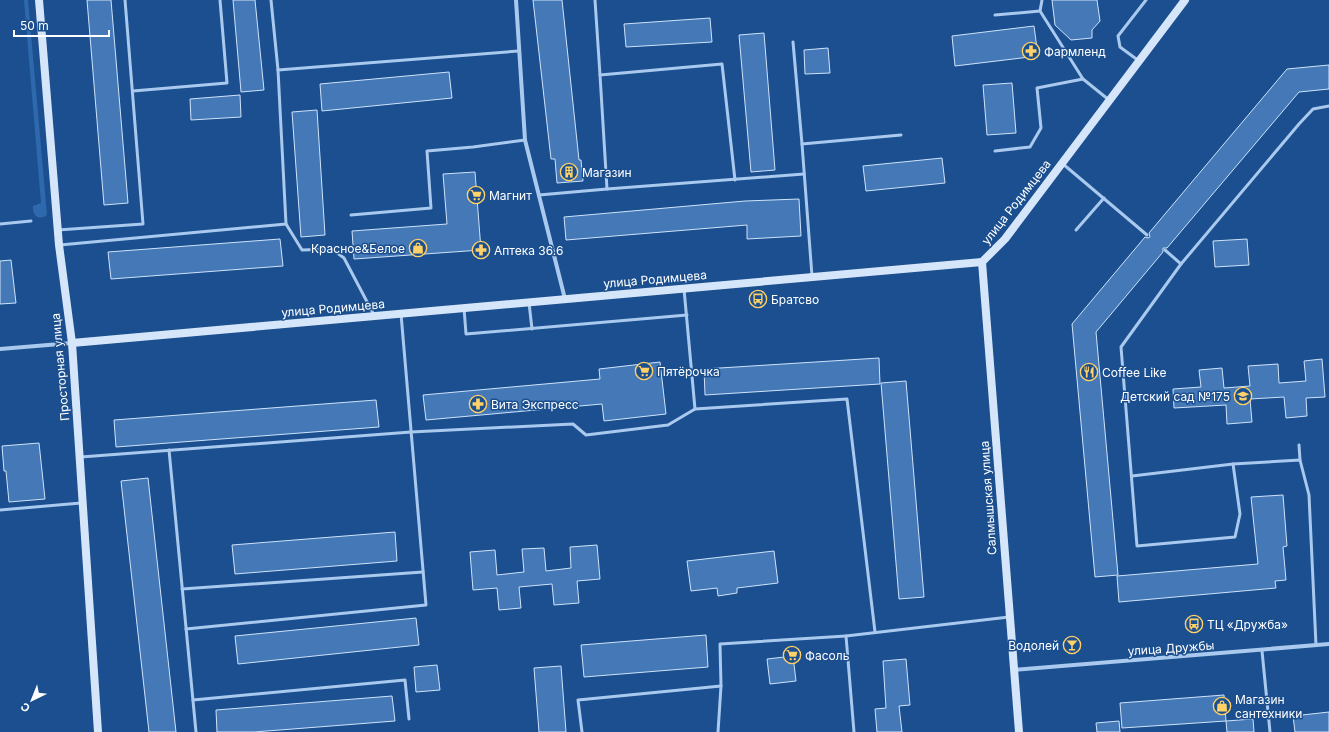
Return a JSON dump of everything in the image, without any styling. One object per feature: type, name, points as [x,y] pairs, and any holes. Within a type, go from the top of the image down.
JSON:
[{"type":"street","name":"Просторная улица","points":[[40,0],[58,230],[72,343],[98,732]]},
{"type":"street","points":[[516,0],[526,140],[565,299]]},
{"type":"street","name":"улица Родимцева","points":[[0,349],[982,262],[1005,239],[1185,0]]},
{"type":"street","name":"Салмышская улица","points":[[982,262],[1019,732]]},
{"type":"street","name":"улица Дружбы","points":[[1014,670],[1262,651],[1329,644]]},
{"type":"lane","points":[[58,230],[143,224],[125,0]]},
{"type":"lane","points":[[133,91],[227,83],[220,0]]},
{"type":"lane","points":[[271,0],[278,70],[286,224],[302,250],[332,249],[344,258],[375,316]]},
{"type":"lane","points":[[595,0],[608,189]]},
{"type":"lane","points":[[1042,0],[1040,11],[1083,79],[1109,100]]},
{"type":"lane","points":[[1139,61],[1120,47],[1118,36],[1146,0]]},
{"type":"lane","points":[[995,15],[1040,11]]},
{"type":"lane","points":[[793,42],[812,277]]},
{"type":"lane","points":[[278,70],[519,51]]},
{"type":"lane","points":[[600,75],[722,64],[735,180]]},
{"type":"lane","points":[[995,151],[1030,147],[1042,128],[1037,88],[1083,79]]},
{"type":"lane","points":[[1233,464],[1240,514],[1235,537],[1137,546],[1121,347],[1181,264],[1299,124],[1313,109],[1329,106]]},
{"type":"lane","points":[[802,144],[901,135]]},
{"type":"lane","points":[[351,215],[431,208],[427,151],[526,140]]},
{"type":"lane","points":[[1062,163],[1147,235]]},
{"type":"lane","points":[[539,195],[804,174]]},
{"type":"lane","points":[[1076,230],[1104,198]]},
{"type":"lane","points":[[0,224],[31,221]]},
{"type":"lane","points":[[60,245],[286,224]]},
{"type":"lane","points":[[1165,250],[1181,264]]},
{"type":"lane","points":[[684,289],[696,409]]},
{"type":"lane","points":[[529,303],[532,329]]},
{"type":"lane","points":[[464,308],[466,334],[687,316]]},
{"type":"lane","points":[[186,629],[426,604],[401,314]]},
{"type":"lane","points":[[80,457],[411,432],[573,424],[586,435],[668,425],[696,409],[847,399],[875,632]]},
{"type":"lane","points":[[1299,445],[1300,460],[1309,495],[1316,645]]},
{"type":"lane","points":[[169,450],[196,732]]},
{"type":"lane","points":[[1132,476],[1233,464],[1300,460]]},
{"type":"lane","points":[[0,510],[83,503]]},
{"type":"lane","points":[[182,589],[423,572]]},
{"type":"lane","points":[[718,732],[721,686],[720,644],[846,636],[1009,617]]},
{"type":"lane","points":[[846,636],[854,732]]},
{"type":"lane","points":[[1262,651],[1270,732]]},
{"type":"lane","points":[[193,700],[406,680],[409,719]]},
{"type":"lane","points":[[582,732],[578,700],[721,686]]},
{"type":"shaded area","points":[[24,0],[28,0],[47,215],[41,218],[35,215],[33,210],[33,206],[41,203]]},
{"type":"building","points":[[87,0],[111,0],[128,203],[104,205]]},
{"type":"building","points":[[233,0],[255,0],[264,90],[241,92]]},
{"type":"building","points":[[533,0],[562,0],[579,160],[581,160],[583,181],[557,183],[555,159],[551,159]]},
{"type":"building","points":[[1052,0],[1097,0],[1100,21],[1092,30],[1092,38],[1071,40],[1055,25]]},
{"type":"building","points":[[710,18],[712,42],[626,47],[624,24]]},
{"type":"building","points":[[1034,26],[1038,56],[955,66],[952,36]]},
{"type":"building","points":[[764,33],[775,170],[751,172],[739,35]]},
{"type":"building","points":[[828,48],[830,73],[805,74],[804,50]]},
{"type":"building","points":[[1329,65],[1329,89],[1299,92],[1167,248],[1163,248],[1163,252],[1096,332],[1118,575],[1095,577],[1072,324],[1145,237],[1150,237],[1149,233],[1287,69]]},
{"type":"building","points":[[449,72],[452,98],[322,111],[320,84]]},
{"type":"building","points":[[1012,83],[1016,133],[987,135],[983,85]]},
{"type":"building","points":[[240,95],[241,117],[191,120],[190,99]]},
{"type":"building","points":[[317,110],[325,235],[301,237],[292,112]]},
{"type":"building","points":[[942,158],[945,183],[866,191],[863,166]]},
{"type":"building","points":[[475,172],[481,250],[354,259],[352,231],[447,224],[443,174]]},
{"type":"building","points":[[799,199],[801,236],[747,239],[747,225],[566,240],[564,217],[745,201]]},
{"type":"building","points":[[280,239],[283,266],[111,279],[108,252]]},
{"type":"building","points":[[1247,239],[1249,265],[1215,267],[1213,241]]},
{"type":"building","points":[[11,260],[16,303],[0,304],[0,261]]},
{"type":"building","points":[[879,358],[880,384],[705,395],[704,369]]},
{"type":"building","points":[[1322,359],[1325,397],[1306,398],[1307,416],[1286,418],[1284,397],[1250,399],[1252,422],[1227,424],[1226,405],[1174,408],[1173,389],[1201,387],[1199,370],[1222,368],[1224,388],[1250,386],[1248,366],[1278,364],[1279,383],[1306,381],[1304,361]]},
{"type":"building","points":[[660,362],[666,414],[604,421],[602,404],[426,420],[423,395],[600,379],[599,369]]},
{"type":"building","points":[[906,381],[924,597],[899,599],[881,383]]},
{"type":"building","points":[[376,400],[379,427],[116,447],[114,420]]},
{"type":"building","points":[[39,443],[45,499],[9,502],[2,446]]},
{"type":"building","points":[[148,478],[176,732],[149,732],[121,481]]},
{"type":"building","points":[[1283,495],[1287,546],[1283,547],[1286,580],[1275,581],[1276,588],[1119,602],[1117,576],[1258,564],[1251,497]]},
{"type":"building","points":[[395,532],[397,561],[235,574],[232,545]]},
{"type":"building","points":[[597,545],[600,579],[577,581],[579,603],[554,605],[552,584],[519,587],[521,608],[499,610],[497,588],[473,590],[470,552],[495,550],[497,575],[524,572],[522,549],[544,548],[546,571],[571,568],[570,547]]},
{"type":"building","points":[[774,551],[778,583],[737,588],[737,593],[718,596],[717,588],[691,591],[687,561]]},
{"type":"building","points":[[416,618],[419,645],[238,664],[235,636]]},
{"type":"building","points":[[706,635],[708,667],[584,677],[581,645]]},
{"type":"building","points":[[793,656],[796,681],[770,684],[767,659]]},
{"type":"building","points":[[906,659],[910,705],[899,706],[902,732],[877,732],[875,709],[886,708],[883,661]]},
{"type":"building","points":[[437,665],[440,690],[416,692],[414,667]]},
{"type":"building","points":[[561,666],[566,732],[539,732],[534,668]]},
{"type":"building","points":[[1224,695],[1226,721],[1122,728],[1120,703]]},
{"type":"building","points":[[392,696],[395,721],[254,732],[217,732],[216,710]]},
{"type":"building","points":[[1329,712],[1329,732],[1295,732],[1293,716]]},
{"type":"building","points":[[1253,719],[1254,732],[1227,732],[1226,721]]},
{"type":"building","points":[[1119,721],[1120,732],[1097,732],[1096,723]]},
{"type":"place","name":"Фармленд","points":[[1031,51]]},
{"type":"place","name":"Магазин","points":[[569,172]]},
{"type":"place","name":"Магнит","points":[[476,195]]},
{"type":"place","name":"Красное&Белое","points":[[418,248]]},
{"type":"place","name":"Аптека 36.6","points":[[481,250]]},
{"type":"place","name":"Братсво","points":[[758,299]]},
{"type":"place","name":"Пятёрочка","points":[[644,371]]},
{"type":"place","name":"Coffee Like","points":[[1089,372]]},
{"type":"place","name":"Детский сад №175","points":[[1243,396]]},
{"type":"place","name":"Вита Экспресс","points":[[478,404]]},
{"type":"place","name":"ТЦ «Дружба»","points":[[1194,624]]},
{"type":"place","name":"Водолей","points":[[1072,645]]},
{"type":"place","name":"Фасоль","points":[[792,655]]},
{"type":"place","name":"Магазин сантехники","points":[[1222,706]]}]
